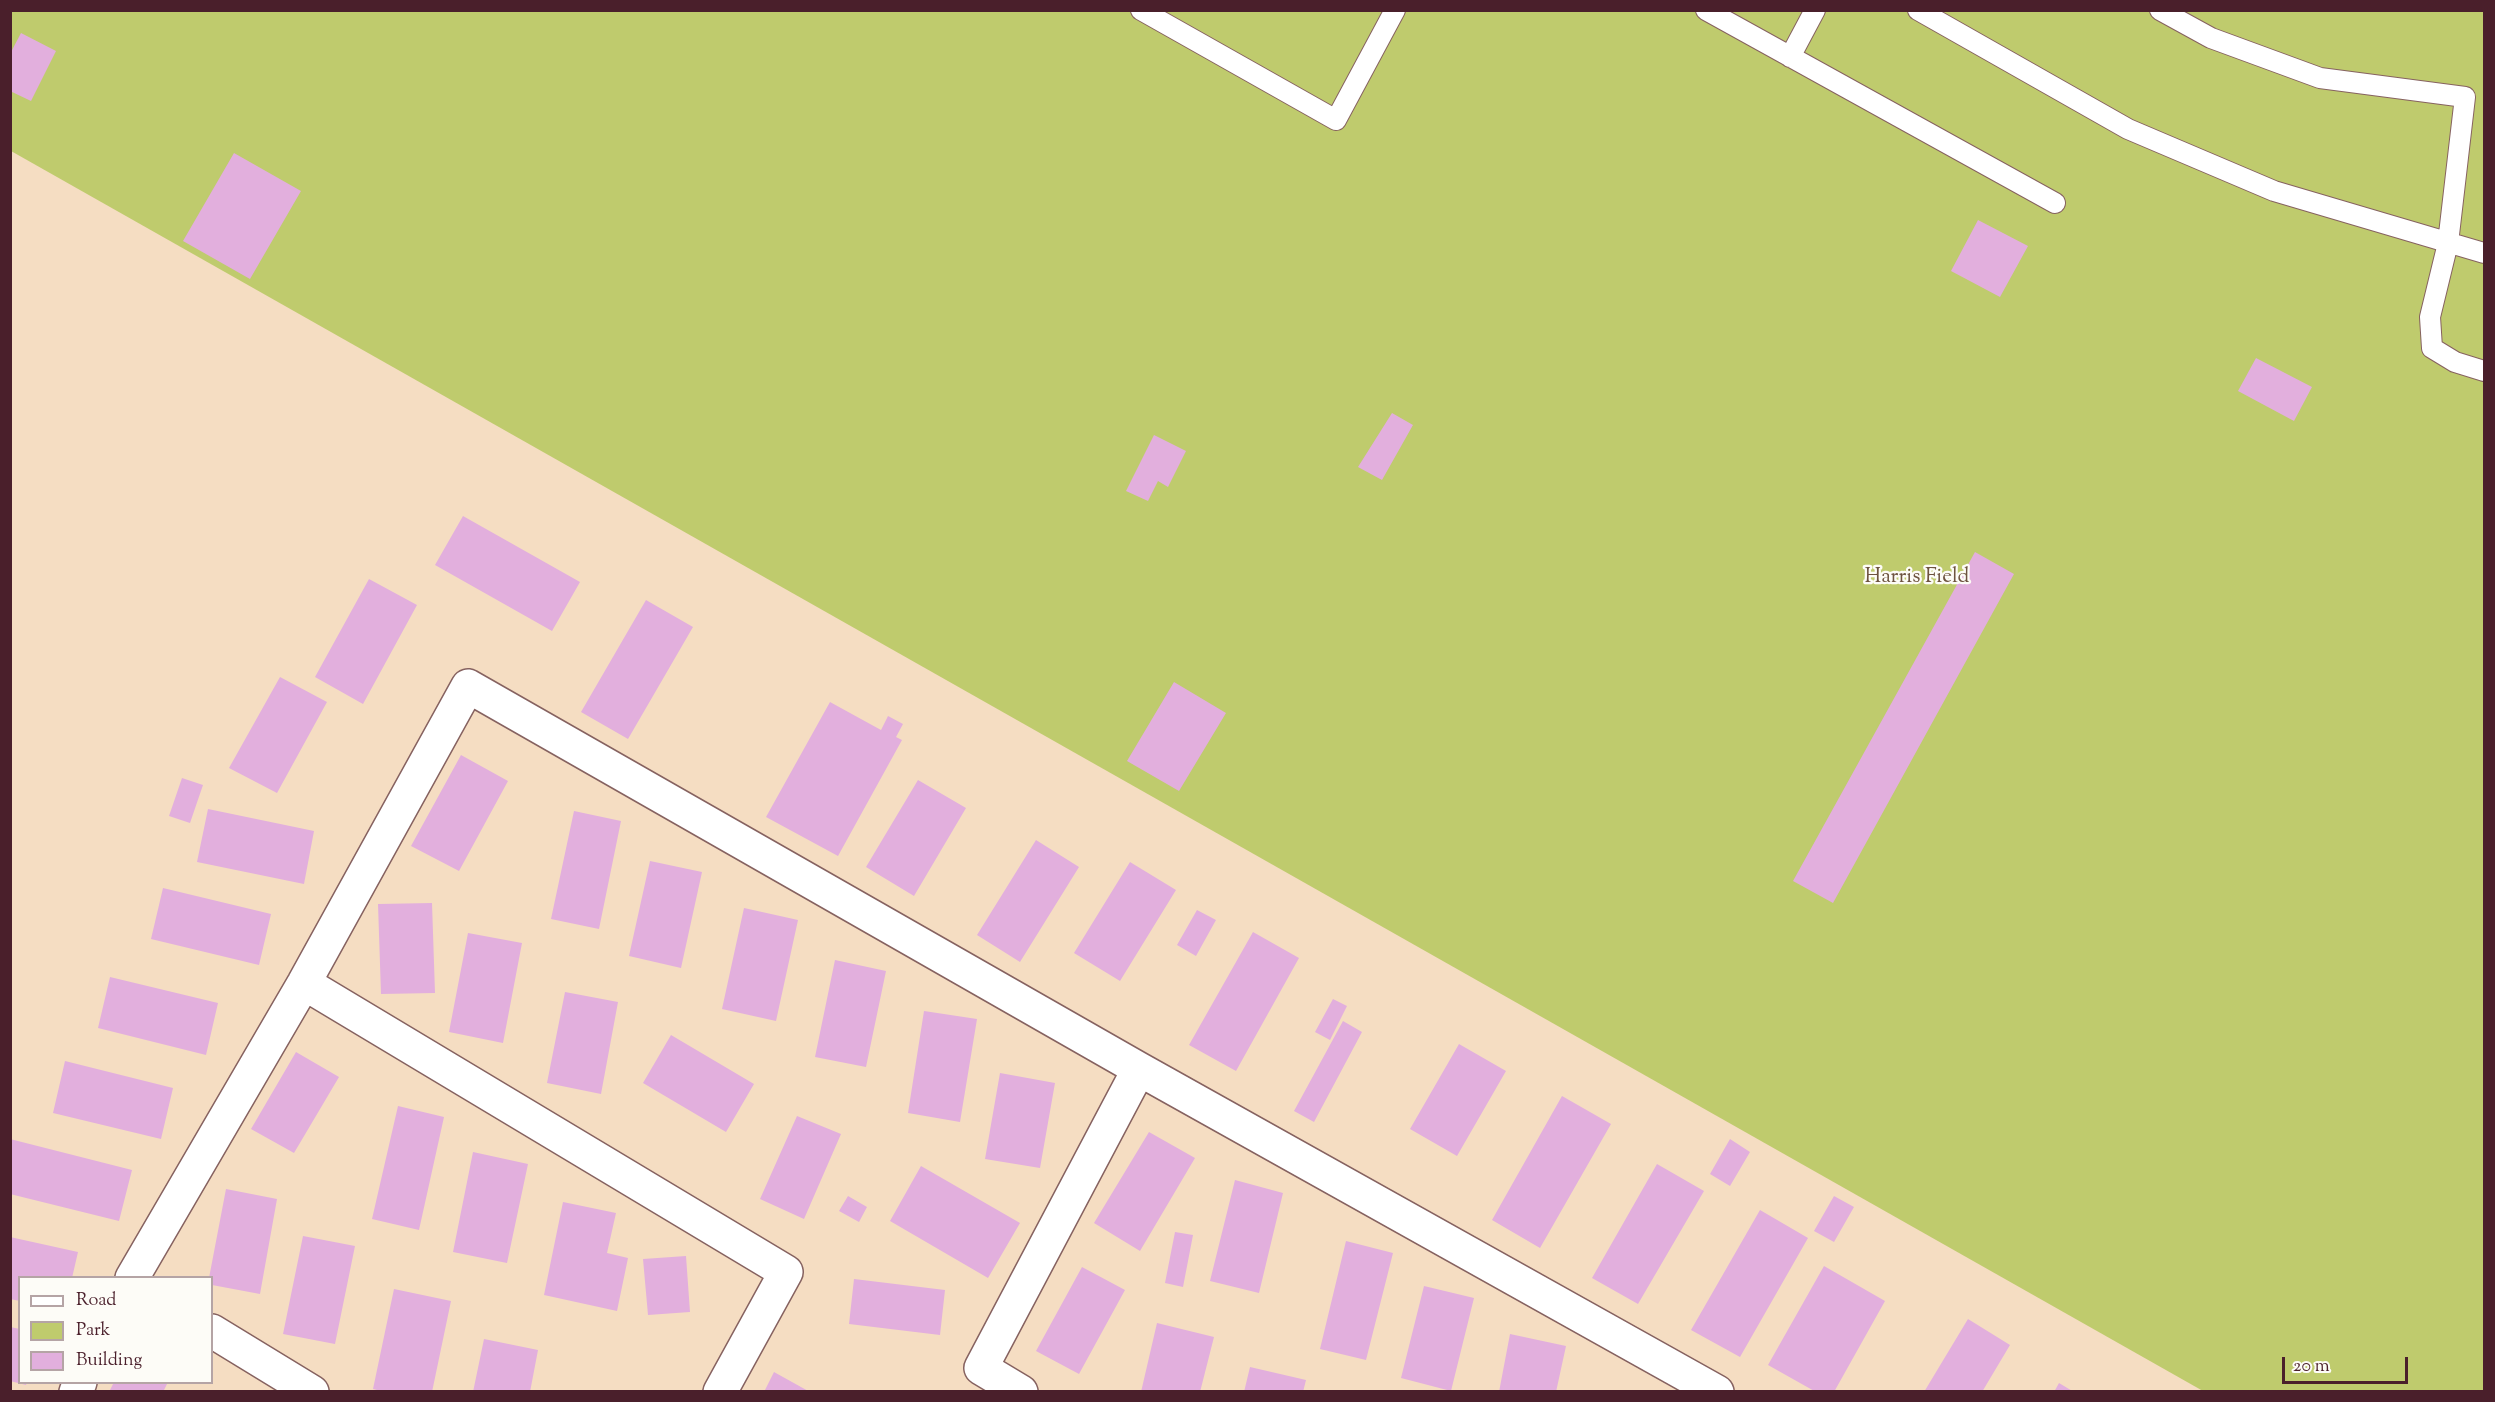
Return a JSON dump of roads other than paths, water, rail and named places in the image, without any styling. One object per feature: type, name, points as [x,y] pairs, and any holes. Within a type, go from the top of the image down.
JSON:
[{"type":"street","points":[[133,1276],[304,982],[468,686],[1139,1069],[1717,1392]]},
{"type":"street","points":[[304,982],[786,1272],[720,1392]]},
{"type":"street","points":[[1022,1392],[981,1368],[1139,1069]]},
{"type":"street","points":[[213,1332],[312,1392]]},
{"type":"lane","points":[[1142,10],[1336,120],[1395,10]]},
{"type":"lane","points":[[1706,10],[2055,203]]},
{"type":"lane","points":[[1790,57],[1815,10]]},
{"type":"lane","points":[[1918,10],[2128,129],[2274,191],[2484,253]]},
{"type":"lane","points":[[2160,10],[2211,38],[2320,78],[2465,97],[2448,243],[2430,317],[2432,348],[2456,362],[2484,371]]},
{"type":"park label","name":"Harris Field","points":[[1917,578]]}]
